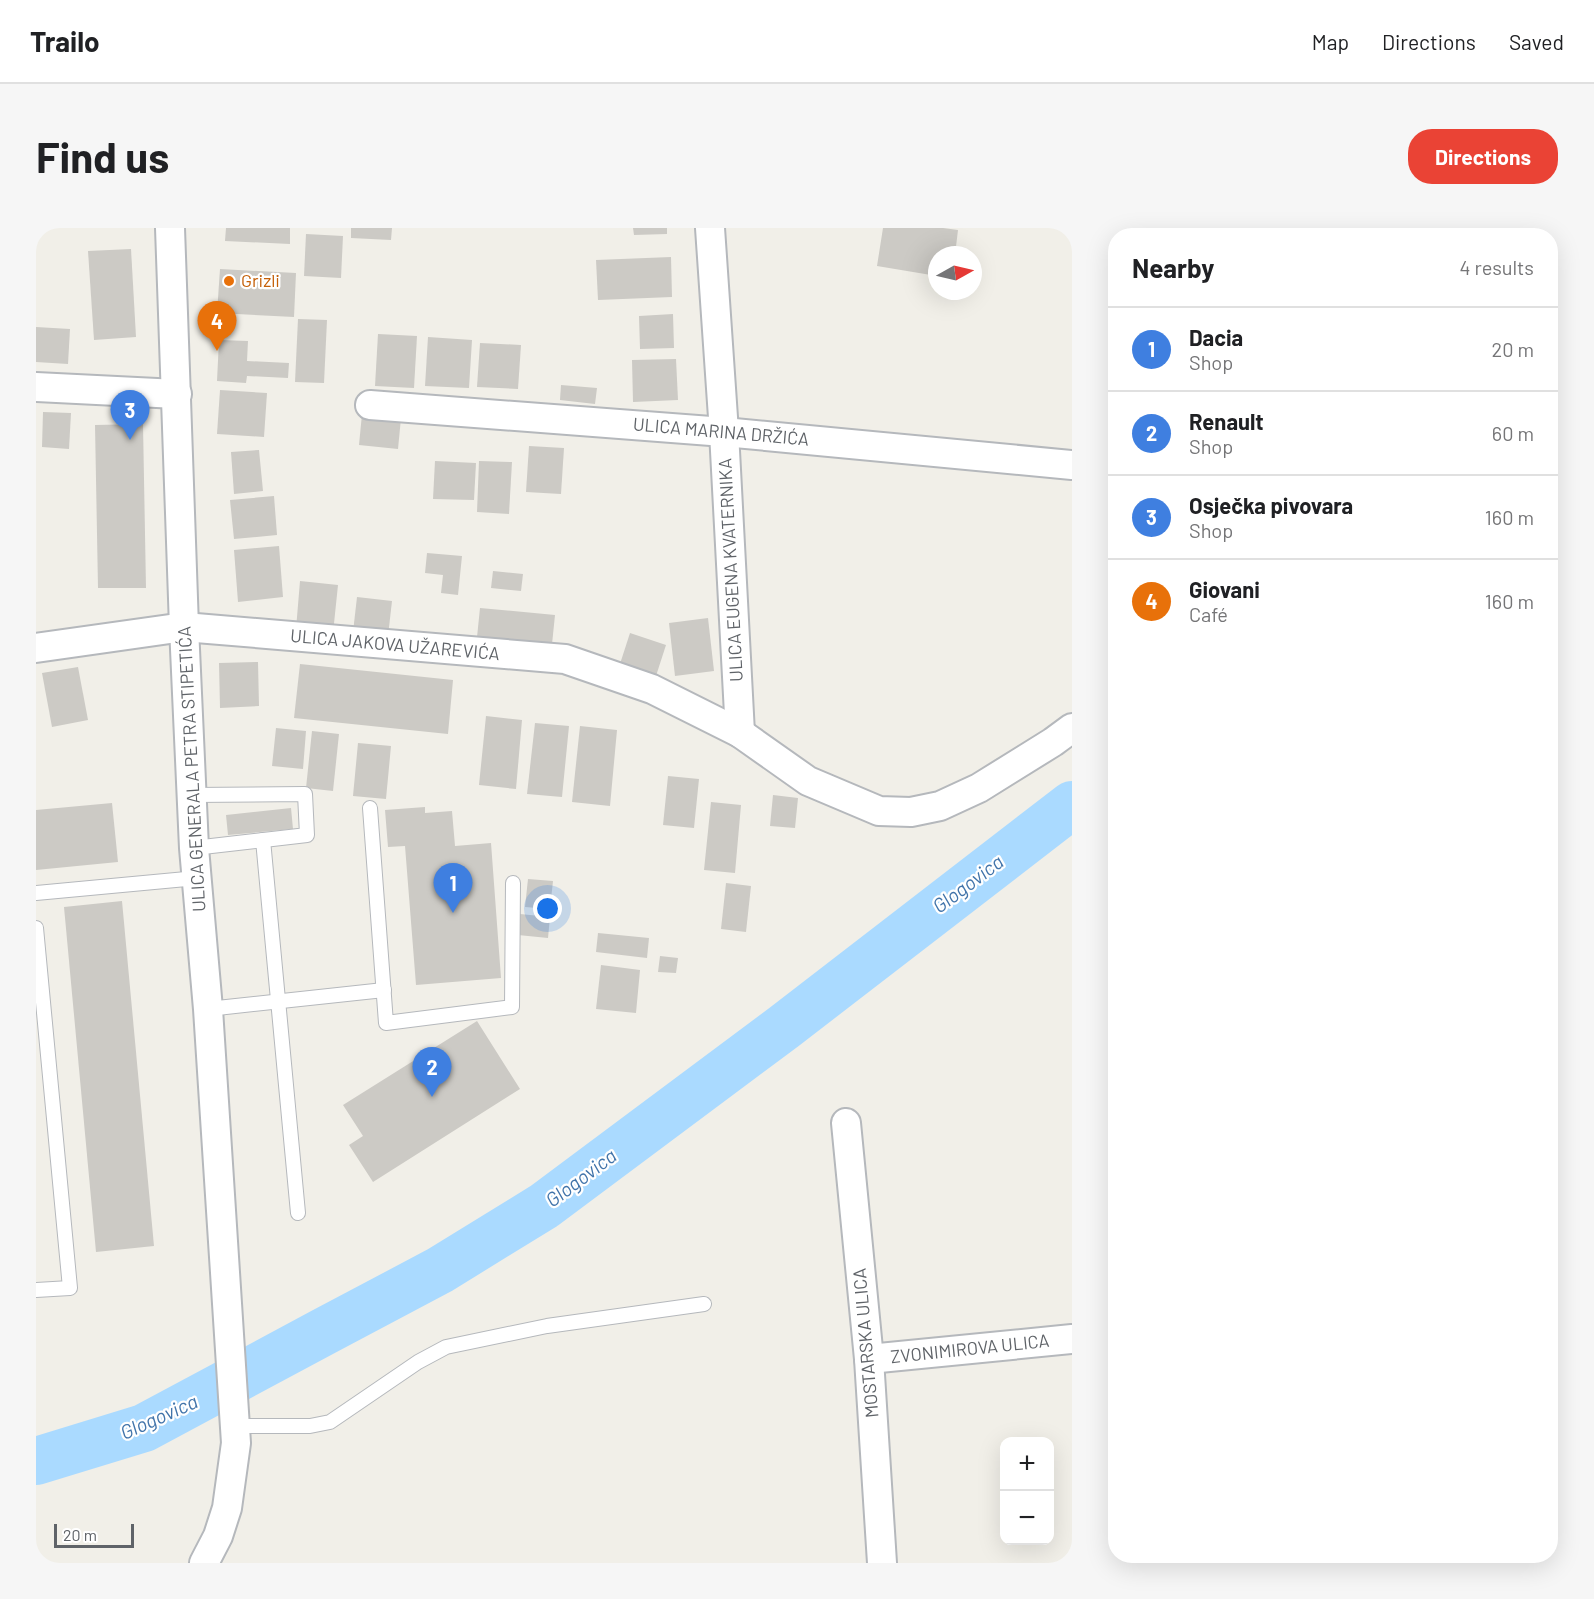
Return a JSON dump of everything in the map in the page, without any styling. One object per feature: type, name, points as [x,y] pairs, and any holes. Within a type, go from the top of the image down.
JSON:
[{"type":"street","name":"ULICA GENERALA PETRA STIPETIĆA","points":[[170,228],[183,627],[194,848],[208,1010],[235,1434],[227,1508],[218,1536],[204,1563]]},
{"type":"street","name":"ULICA EUGENA KVATERNIKA","points":[[710,228],[724,432],[740,733]]},
{"type":"street","points":[[36,387],[177,394]]},
{"type":"street","name":"ULICA MARINA DRŽIĆA","points":[[370,405],[724,432],[1072,465]]},
{"type":"street","name":"ULICA JAKOVA UŽAREVIĆA","points":[[36,648],[183,627],[565,659],[652,689],[740,733],[808,781],[879,811],[911,812],[939,806],[979,788],[1072,728]]},
{"type":"street","name":"MOSTARSKA ULICA","points":[[846,1123],[869,1359],[882,1563]]},
{"type":"street","name":"ZVONIMIROVA ULICA","points":[[869,1359],[1072,1339]]},
{"type":"lane","points":[[192,795],[304,794],[307,835],[194,848]]},
{"type":"lane","points":[[370,808],[386,1023],[512,1007],[513,884]]},
{"type":"lane","points":[[263,840],[298,1213]]},
{"type":"lane","points":[[36,893],[197,878]]},
{"type":"lane","points":[[36,928],[70,1288],[36,1290]]},
{"type":"lane","points":[[208,1010],[384,990]]},
{"type":"lane","points":[[235,1434],[330,1422],[418,1362],[446,1347],[547,1326],[704,1304]]},
{"type":"building","points":[[226,228],[290,228],[290,244],[225,241]]},
{"type":"building","points":[[351,228],[392,228],[391,240],[351,238]]},
{"type":"building","points":[[633,228],[667,228],[667,234],[634,235]]},
{"type":"building","points":[[883,228],[958,230],[956,246],[928,246],[928,274],[877,266]]},
{"type":"building","points":[[306,234],[343,236],[341,278],[304,276]]},
{"type":"building","points":[[131,249],[136,337],[94,340],[88,251]]},
{"type":"building","points":[[671,257],[672,297],[598,300],[596,260]]},
{"type":"building","points":[[220,269],[296,273],[294,317],[217,313]]},
{"type":"building","points":[[673,314],[674,348],[640,349],[639,316]]},
{"type":"building","points":[[298,319],[327,320],[324,383],[295,382]]},
{"type":"building","points":[[36,327],[70,329],[68,364],[36,362]]},
{"type":"building","points":[[378,334],[417,336],[414,388],[375,386]]},
{"type":"building","points":[[428,337],[472,340],[469,388],[425,386]]},
{"type":"building","points":[[219,340],[248,341],[247,361],[289,363],[288,378],[247,376],[246,383],[217,381]]},
{"type":"building","points":[[480,343],[521,345],[518,389],[477,387]]},
{"type":"building","points":[[676,359],[678,400],[633,402],[632,360]]},
{"type":"building","points":[[561,385],[597,388],[595,404],[560,400]]},
{"type":"building","points":[[220,390],[267,393],[264,437],[217,434]]},
{"type":"building","points":[[43,412],[71,413],[69,449],[42,447]]},
{"type":"building","points":[[362,414],[401,418],[398,449],[359,445]]},
{"type":"building","points":[[143,424],[146,588],[98,588],[95,425]]},
{"type":"building","points":[[529,446],[564,448],[561,494],[526,492]]},
{"type":"building","points":[[259,450],[263,491],[234,494],[231,452]]},
{"type":"building","points":[[435,461],[476,463],[474,500],[433,499]]},
{"type":"building","points":[[479,461],[512,462],[509,514],[477,512]]},
{"type":"building","points":[[274,496],[277,535],[234,539],[230,500]]},
{"type":"building","points":[[279,546],[283,597],[238,602],[234,550]]},
{"type":"building","points":[[427,553],[462,556],[458,595],[441,593],[443,575],[425,573]]},
{"type":"building","points":[[493,571],[523,574],[521,591],[491,588]]},
{"type":"building","points":[[300,581],[338,585],[333,633],[296,629]]},
{"type":"building","points":[[357,597],[392,601],[388,636],[353,632]]},
{"type":"building","points":[[480,608],[555,615],[551,654],[476,647]]},
{"type":"building","points":[[708,618],[714,671],[675,676],[669,623]]},
{"type":"building","points":[[630,633],[666,645],[655,679],[619,667]]},
{"type":"building","points":[[258,662],[259,706],[220,708],[219,663]]},
{"type":"building","points":[[300,664],[453,680],[448,734],[294,718]]},
{"type":"building","points":[[78,667],[88,720],[52,727],[42,673]]},
{"type":"building","points":[[486,716],[522,720],[516,789],[479,785]]},
{"type":"building","points":[[535,723],[569,726],[562,797],[527,794]]},
{"type":"building","points":[[580,726],[617,730],[610,806],[572,802]]},
{"type":"building","points":[[276,728],[306,731],[303,769],[272,766]]},
{"type":"building","points":[[312,731],[339,734],[333,791],[306,788]]},
{"type":"building","points":[[358,743],[391,746],[386,799],[353,796]]},
{"type":"building","points":[[668,776],[699,779],[694,828],[663,825]]},
{"type":"building","points":[[773,795],[798,798],[795,828],[770,826]]},
{"type":"building","points":[[711,802],[741,805],[735,873],[704,870]]},
{"type":"building","points":[[112,803],[118,862],[36,870],[36,810]]},
{"type":"building","points":[[425,807],[425,813],[452,811],[455,846],[491,843],[501,978],[416,985],[405,846],[388,847],[385,810]]},
{"type":"building","points":[[291,808],[293,829],[228,835],[226,815]]},
{"type":"building","points":[[528,879],[553,881],[550,909],[525,907]]},
{"type":"building","points":[[726,883],[751,886],[746,932],[721,929]]},
{"type":"building","points":[[122,901],[154,1246],[96,1252],[64,907]]},
{"type":"building","points":[[520,914],[550,917],[548,938],[518,935]]},
{"type":"building","points":[[598,933],[649,938],[647,958],[596,952]]},
{"type":"building","points":[[660,956],[678,958],[676,973],[658,972]]},
{"type":"building","points":[[601,965],[640,970],[636,1013],[596,1009]]},
{"type":"building","points":[[477,1021],[520,1089],[373,1182],[349,1145],[363,1136],[343,1105]]},
{"type":"waterway","name":"Glogovica","points":[[36,1461],[144,1428],[440,1270],[544,1206],[784,1027],[1072,805]]},
{"type":"place","name":"Grizli","points":[[229,281]]},
{"type":"place","name":"Giovani","points":[[217,351]]},
{"type":"place","name":"Osječka pivovara","points":[[130,440]]},
{"type":"place","name":"Dacia","points":[[453,913]]},
{"type":"place","name":"Renault","points":[[432,1097]]}]
